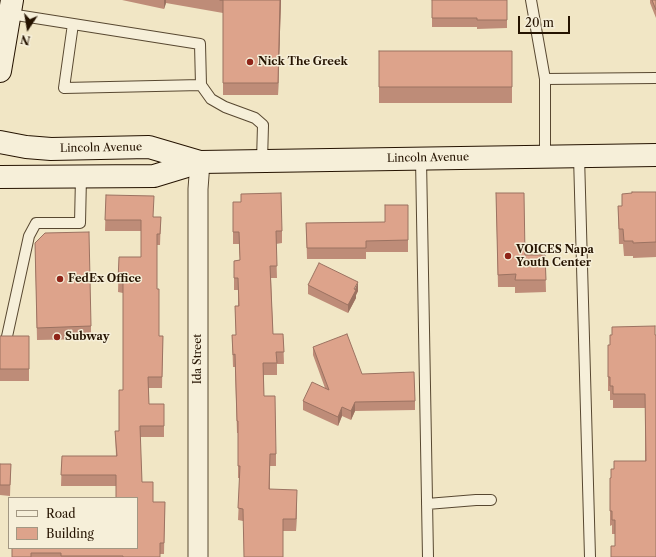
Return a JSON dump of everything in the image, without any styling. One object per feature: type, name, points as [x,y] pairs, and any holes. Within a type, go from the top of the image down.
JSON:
[{"type":"main road","points":[[0,71],[11,7]]},
{"type":"main road","name":"Lincoln Avenue","points":[[0,142],[26,147],[51,149],[150,147],[200,162]]},
{"type":"main road","name":"Lincoln Avenue","points":[[0,177],[154,176],[200,162],[656,155]]},
{"type":"street","name":"Ida Street","points":[[198,557],[198,189],[200,162]]},
{"type":"lane","points":[[531,0],[545,79],[546,157]]},
{"type":"lane","points":[[11,7],[73,24],[200,44],[201,85],[211,99],[225,107],[255,118],[263,125],[262,161]]},
{"type":"lane","points":[[73,24],[64,88],[201,85]]},
{"type":"lane","points":[[545,79],[656,78]]},
{"type":"lane","points":[[579,156],[590,557]]},
{"type":"lane","points":[[421,159],[428,557]]},
{"type":"lane","points":[[0,342],[6,341],[29,236],[36,224],[80,223],[80,177]]},
{"type":"lane","points":[[427,504],[490,500]]},
{"type":"building","points":[[223,0],[280,0],[278,83],[223,83]]},
{"type":"building","points":[[432,0],[507,0],[507,20],[432,18]]},
{"type":"building","points":[[652,0],[656,0],[656,10]]},
{"type":"building","points":[[379,51],[512,51],[512,87],[379,87]]},
{"type":"building","points":[[632,192],[656,192],[656,242],[633,243],[633,241],[624,241],[623,229],[619,229],[618,206],[622,206],[622,194]]},
{"type":"building","points":[[281,193],[282,231],[276,231],[277,266],[270,266],[273,334],[283,334],[284,352],[276,352],[277,363],[263,363],[264,396],[275,396],[276,454],[270,454],[269,489],[297,490],[296,519],[283,519],[283,557],[244,557],[243,509],[238,508],[240,466],[238,466],[238,421],[235,354],[233,355],[232,335],[236,335],[235,306],[239,306],[238,278],[234,278],[234,261],[240,260],[239,232],[233,232],[233,202],[241,202],[241,194]]},
{"type":"building","name":"VOICES Napa Youth Center","points":[[496,193],[524,193],[525,255],[545,255],[546,280],[515,280],[516,274],[498,275]]},
{"type":"building","points":[[106,195],[154,196],[153,217],[161,217],[160,234],[157,234],[157,289],[159,289],[159,336],[163,336],[162,377],[148,377],[149,404],[164,404],[164,426],[140,426],[142,482],[153,482],[153,502],[165,502],[164,543],[160,543],[160,557],[61,556],[61,553],[31,553],[31,557],[12,557],[12,549],[138,549],[138,497],[116,497],[116,475],[61,475],[62,456],[117,456],[115,431],[119,431],[119,390],[123,390],[123,282],[118,281],[119,257],[141,257],[141,220],[105,220]]},
{"type":"building","points":[[385,205],[408,205],[408,240],[366,241],[366,248],[307,248],[306,223],[385,222]]},
{"type":"building","points":[[89,232],[91,326],[37,328],[35,243],[45,233]]},
{"type":"building","points":[[319,263],[358,282],[354,289],[356,290],[348,305],[308,285]]},
{"type":"building","points":[[655,326],[656,557],[611,557],[611,546],[615,546],[615,520],[612,520],[612,511],[610,511],[611,469],[614,469],[614,461],[646,461],[645,394],[613,394],[613,386],[610,386],[610,377],[608,377],[608,345],[610,345],[612,327]]},
{"type":"building","points":[[347,334],[362,374],[414,372],[415,401],[355,402],[351,411],[342,407],[338,417],[303,401],[312,382],[329,390],[313,347]]},
{"type":"building","points":[[0,336],[29,336],[29,369],[0,369]]},
{"type":"building","points":[[0,464],[11,464],[10,485],[0,485]]},
{"type":"place","name":"Nick The Greek","points":[[250,62]]},
{"type":"place","name":"VOICES Napa Youth Center","points":[[508,256]]},
{"type":"place","name":"FedEx Office","points":[[60,279]]},
{"type":"place","name":"Subway","points":[[57,337]]}]
